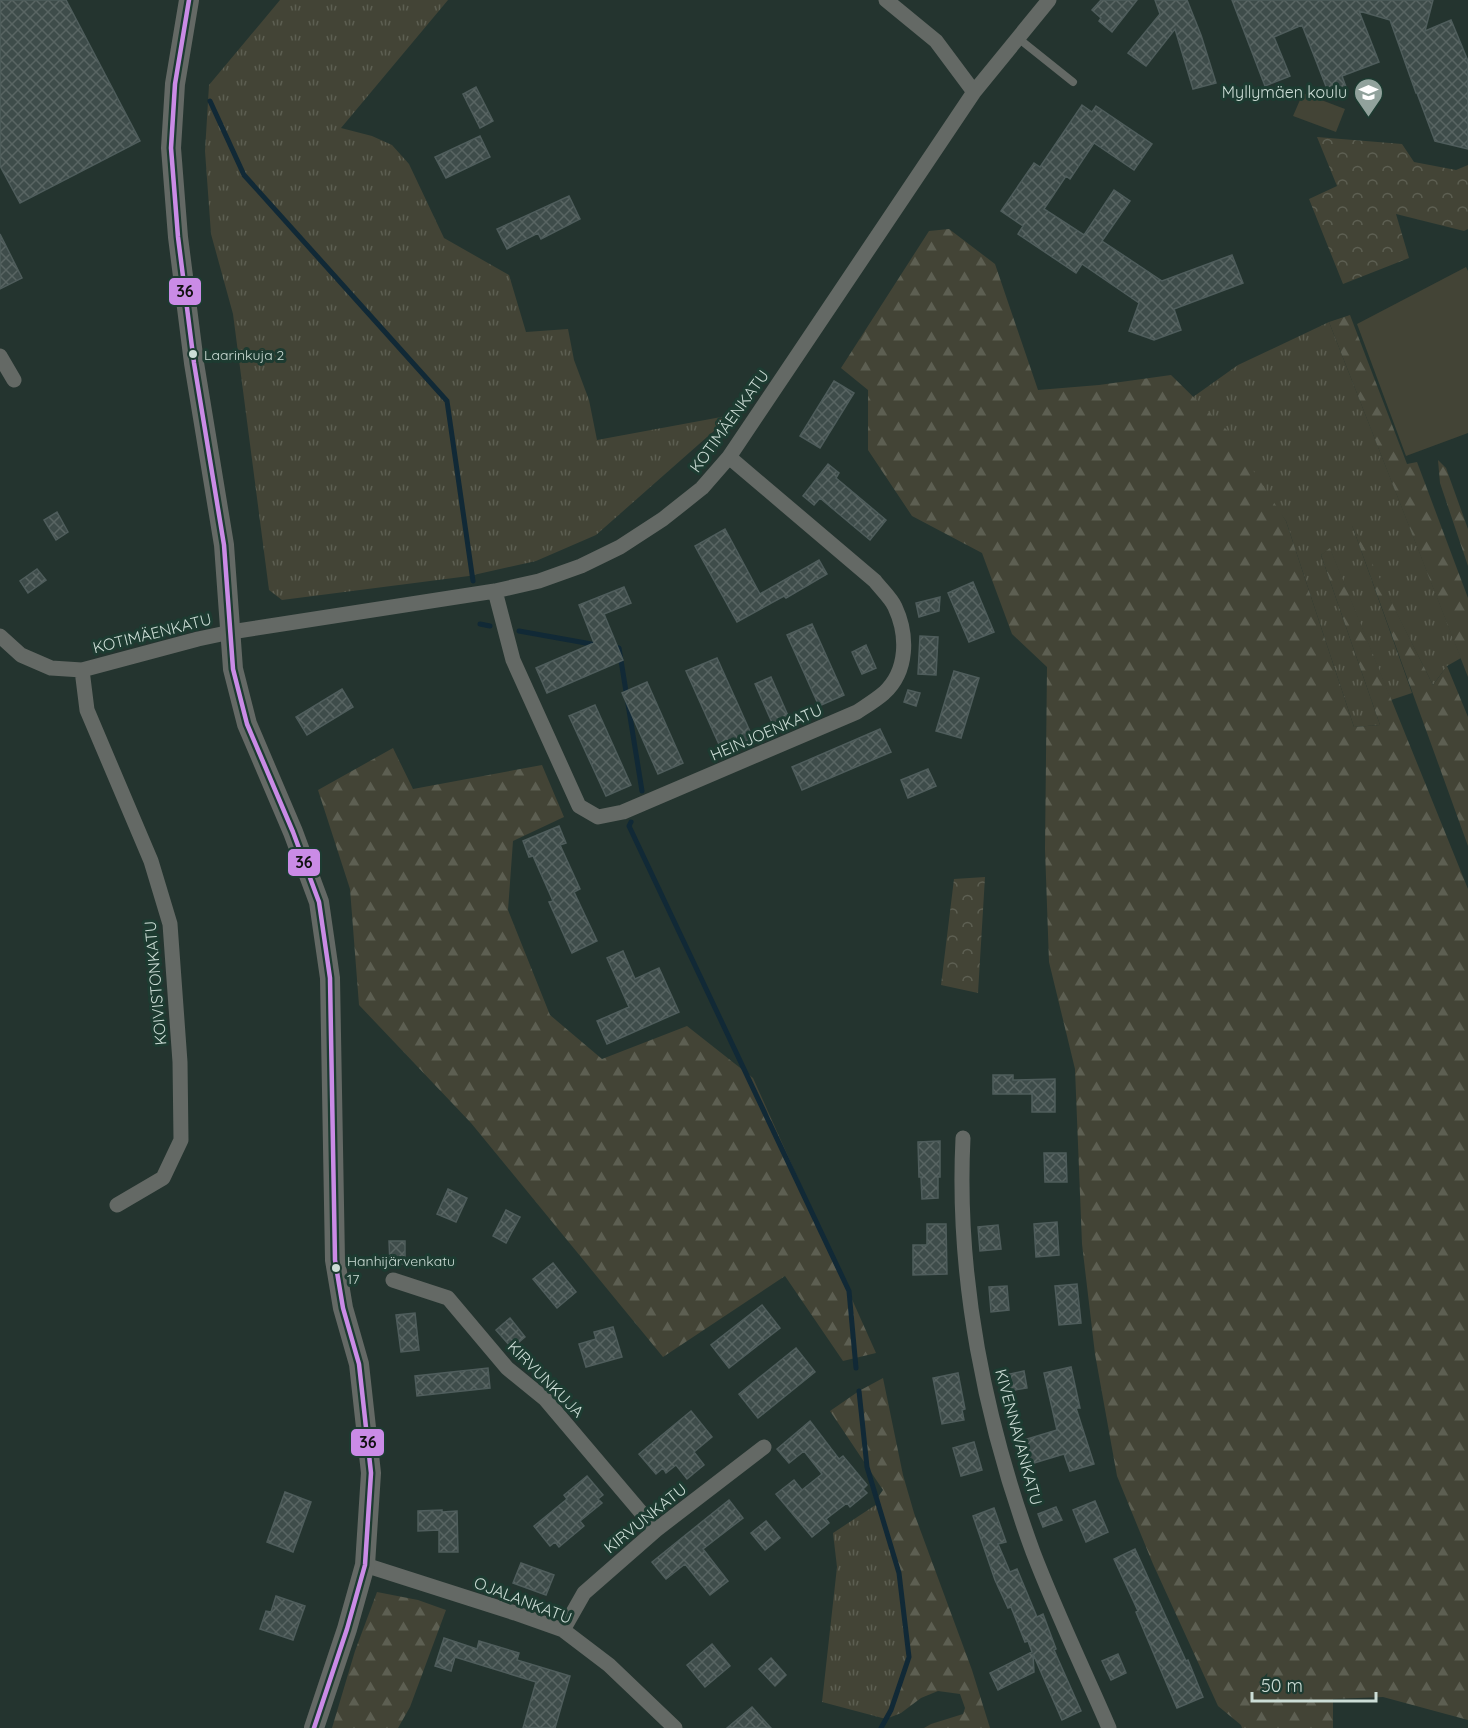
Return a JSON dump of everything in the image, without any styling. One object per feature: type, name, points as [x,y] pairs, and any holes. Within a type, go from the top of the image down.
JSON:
[{"type":"street","points":[[189,0],[175,84],[171,148],[178,237],[194,363],[224,545],[233,669],[247,724],[293,832],[319,902],[324,932],[330,978],[335,1260],[343,1308],[359,1364],[370,1473],[364,1565],[347,1629],[314,1728]]},
{"type":"street","points":[[886,0],[936,41],[974,92]]},
{"type":"street","name":"KOTIMÄENKATU","points":[[0,636],[21,655],[51,668],[82,670],[184,642],[231,632],[495,591],[581,566],[620,547],[663,519],[702,488],[729,457],[974,92],[1049,0]]},
{"type":"street","points":[[0,356],[14,380]]},
{"type":"street","name":"HEINJOENKATU","points":[[495,591],[513,660],[579,806],[598,817],[624,812],[857,712],[885,692],[898,674],[904,654],[903,634],[894,605],[875,581],[729,457]]},
{"type":"street","name":"KOIVISTONKATU","points":[[82,670],[87,710],[151,861],[170,924],[178,1039],[180,1140],[163,1178],[117,1205]]},
{"type":"street","name":"KIVENNAVANKATU","points":[[963,1138],[961,1177],[965,1263],[978,1352],[991,1412],[1034,1555],[1109,1728]]},
{"type":"street","name":"KIRVUNKUJA","points":[[393,1280],[448,1298],[507,1368],[545,1399],[656,1530]]},
{"type":"street","name":"KIRVUNKATU","points":[[563,1630],[584,1593],[656,1530],[764,1447]]},
{"type":"street","name":"OJALANKATU","points":[[364,1565],[515,1612],[563,1630],[609,1665],[675,1728]]},
{"type":"lane","points":[[1018,38],[1073,82]]},
{"type":"green space","points":[[280,0],[448,0],[341,128],[372,136],[392,145],[409,164],[444,238],[509,275],[526,332],[568,329],[574,360],[589,400],[597,440],[732,415],[596,535],[536,561],[469,576],[282,600],[269,590],[233,314],[211,234],[205,151],[209,85]]},
{"type":"green space","points":[[1303,93],[1345,109],[1336,132],[1293,116]]},
{"type":"green space","points":[[1317,137],[1402,144],[1414,162],[1456,170],[1468,165],[1468,229],[1464,231],[1396,214],[1409,258],[1343,284],[1309,199],[1337,186]]},
{"type":"green space","points":[[949,229],[995,264],[1038,390],[1099,385],[1171,375],[1227,430],[1286,521],[1354,727],[1380,725],[1321,555],[1330,548],[1468,889],[1468,1720],[1383,1697],[1333,1699],[1333,1728],[1242,1728],[1218,1706],[1153,1564],[1117,1476],[1095,1354],[1082,1244],[1075,1069],[1049,962],[1045,849],[1047,667],[1012,634],[982,553],[912,516],[868,450],[868,390],[841,368],[929,231]]},
{"type":"green space","points":[[1466,267],[1468,271],[1468,433],[1406,456],[1357,324]]},
{"type":"green space","points":[[1350,315],[1407,464],[1417,462],[1468,598],[1468,677],[1329,322]]},
{"type":"green space","points":[[1329,322],[1461,658],[1447,666],[1433,685],[1352,525],[1412,693],[1391,700],[1330,549],[1321,555],[1380,725],[1354,727],[1286,521],[1193,397],[1238,365]]},
{"type":"green space","points":[[1438,460],[1446,468],[1468,529],[1468,566],[1440,483]]},
{"type":"green space","points":[[1349,517],[1433,685],[1447,666],[1468,717],[1468,846]]},
{"type":"green space","points":[[393,748],[413,789],[542,765],[564,817],[513,841],[508,910],[550,1015],[602,1059],[687,1026],[753,1078],[876,1353],[843,1361],[785,1276],[663,1357],[471,1123],[359,1005],[350,889],[318,790]]},
{"type":"green space","points":[[985,877],[978,993],[941,985],[954,879]]},
{"type":"green space","points":[[883,1378],[903,1475],[914,1513],[972,1670],[990,1728],[924,1728],[963,1714],[965,1708],[960,1694],[938,1691],[921,1698],[901,1713],[886,1719],[909,1657],[899,1573],[876,1500],[883,1490],[830,1411]]},
{"type":"green space","points":[[877,1504],[899,1573],[909,1657],[886,1719],[822,1702],[837,1567],[833,1533]]},
{"type":"green space","points":[[377,1592],[418,1600],[446,1610],[410,1707],[398,1728],[332,1728],[355,1651]]},
{"type":"building","points":[[0,0],[66,0],[140,141],[20,203],[0,166]]},
{"type":"building","points":[[1101,0],[1137,0],[1112,32],[1099,21],[1101,18],[1092,10]]},
{"type":"building","points":[[1155,0],[1187,0],[1216,83],[1193,89],[1175,29],[1146,66],[1128,53],[1160,14]]},
{"type":"building","points":[[1232,0],[1433,0],[1425,31],[1451,20],[1468,61],[1468,149],[1435,141],[1390,20],[1359,11],[1379,62],[1342,76],[1346,87],[1329,94],[1302,25],[1274,37],[1290,76],[1265,86]]},
{"type":"building","points":[[476,87],[493,121],[480,128],[463,94]]},
{"type":"building","points":[[1082,105],[1092,112],[1096,106],[1152,144],[1134,170],[1094,143],[1070,179],[1066,176],[1044,209],[1084,235],[1114,190],[1130,201],[1102,241],[1162,281],[1232,255],[1243,283],[1174,309],[1181,330],[1154,340],[1129,331],[1139,303],[1082,264],[1076,273],[1018,234],[1023,226],[1001,211],[1034,163],[1040,167]]},
{"type":"building","points":[[480,136],[490,157],[446,178],[435,157]]},
{"type":"building","points":[[569,196],[580,219],[541,239],[538,233],[507,249],[497,229]]},
{"type":"building","points":[[0,234],[22,278],[0,289]]},
{"type":"building","points":[[834,381],[854,393],[820,448],[800,436]]},
{"type":"building","points":[[828,464],[839,473],[836,478],[886,520],[870,540],[820,498],[814,505],[803,496]]},
{"type":"building","points":[[57,512],[68,532],[56,540],[44,520]]},
{"type":"building","points":[[725,529],[760,594],[819,560],[827,574],[786,598],[784,596],[737,622],[695,546]]},
{"type":"building","points":[[37,569],[46,580],[28,593],[20,581]]},
{"type":"building","points":[[973,582],[994,632],[969,642],[948,593]]},
{"type":"building","points":[[624,587],[631,603],[604,614],[623,660],[547,693],[536,668],[594,643],[579,605]]},
{"type":"building","points":[[940,597],[939,611],[919,617],[916,603]]},
{"type":"building","points":[[812,624],[844,695],[819,706],[787,635]]},
{"type":"building","points":[[920,636],[938,637],[936,675],[918,674]]},
{"type":"building","points":[[866,645],[876,668],[862,674],[852,652]]},
{"type":"building","points":[[717,658],[753,738],[722,751],[686,671]]},
{"type":"building","points":[[954,671],[979,678],[961,738],[936,731]]},
{"type":"building","points":[[771,677],[790,720],[774,727],[755,684]]},
{"type":"building","points":[[647,682],[683,763],[658,774],[622,693]]},
{"type":"building","points":[[342,689],[353,707],[307,735],[296,717]]},
{"type":"building","points":[[908,690],[920,693],[916,706],[904,702]]},
{"type":"building","points":[[595,705],[631,785],[606,796],[569,716]]},
{"type":"building","points":[[880,729],[891,752],[802,790],[792,767]]},
{"type":"building","points":[[928,769],[936,786],[908,798],[901,780]]},
{"type":"building","points":[[559,826],[566,843],[560,845],[580,889],[574,892],[597,941],[572,953],[549,902],[553,901],[533,856],[529,857],[523,841]]},
{"type":"building","points":[[623,951],[635,979],[659,968],[679,1012],[607,1044],[597,1021],[629,1007],[607,958]]},
{"type":"building","points":[[993,1075],[1013,1075],[1013,1080],[1055,1079],[1055,1112],[1032,1112],[1032,1094],[993,1094]]},
{"type":"building","points":[[940,1141],[938,1198],[922,1199],[918,1142]]},
{"type":"building","points":[[1044,1153],[1066,1153],[1067,1182],[1045,1182]]},
{"type":"building","points":[[448,1189],[467,1198],[456,1222],[437,1214]]},
{"type":"building","points":[[506,1210],[520,1217],[506,1243],[493,1236]]},
{"type":"building","points":[[1057,1222],[1059,1255],[1036,1257],[1034,1224]]},
{"type":"building","points":[[927,1224],[946,1224],[947,1274],[913,1275],[913,1245],[927,1245]]},
{"type":"building","points":[[998,1225],[1001,1249],[980,1251],[978,1227]]},
{"type":"building","points":[[389,1241],[405,1241],[405,1264],[390,1264]]},
{"type":"building","points":[[553,1263],[576,1292],[557,1308],[533,1279]]},
{"type":"building","points":[[1077,1284],[1081,1323],[1059,1325],[1055,1286]]},
{"type":"building","points":[[1007,1286],[1009,1310],[991,1312],[989,1287]]},
{"type":"building","points":[[762,1305],[780,1328],[729,1368],[711,1345]]},
{"type":"building","points":[[415,1313],[419,1350],[401,1352],[396,1315]]},
{"type":"building","points":[[510,1318],[525,1337],[512,1348],[496,1330]]},
{"type":"building","points":[[613,1327],[622,1357],[586,1367],[579,1344],[596,1339],[594,1332]]},
{"type":"building","points":[[796,1348],[815,1372],[758,1418],[739,1394]]},
{"type":"building","points":[[1071,1367],[1080,1408],[1076,1408],[1094,1464],[1070,1471],[1064,1454],[1024,1466],[1017,1442],[1057,1430],[1044,1373]]},
{"type":"building","points":[[488,1368],[490,1388],[417,1396],[415,1376]]},
{"type":"building","points":[[1024,1371],[1027,1388],[1008,1391],[1005,1375]]},
{"type":"building","points":[[958,1373],[965,1409],[962,1410],[964,1420],[942,1424],[933,1378]]},
{"type":"building","points":[[691,1411],[712,1437],[694,1452],[704,1465],[687,1479],[676,1465],[666,1473],[663,1468],[656,1474],[639,1454]]},
{"type":"building","points":[[810,1421],[839,1459],[843,1456],[867,1485],[863,1489],[867,1493],[850,1507],[847,1503],[826,1519],[829,1523],[812,1537],[776,1494],[794,1480],[802,1490],[822,1474],[804,1451],[789,1463],[777,1449]]},
{"type":"building","points":[[974,1442],[982,1470],[961,1476],[953,1448]]},
{"type":"building","points":[[587,1476],[603,1495],[598,1499],[602,1503],[580,1521],[584,1526],[559,1547],[555,1542],[550,1546],[534,1526],[567,1499],[564,1495]]},
{"type":"building","points":[[285,1492],[311,1502],[293,1552],[267,1542]]},
{"type":"building","points":[[729,1500],[743,1518],[703,1549],[728,1581],[710,1595],[685,1564],[666,1579],[652,1562]]},
{"type":"building","points":[[1095,1501],[1108,1532],[1086,1542],[1073,1510]]},
{"type":"building","points":[[1056,1507],[1062,1520],[1043,1527],[1038,1514]]},
{"type":"building","points":[[994,1508],[1006,1542],[998,1544],[1010,1572],[1017,1569],[1037,1617],[1043,1614],[1056,1649],[1054,1650],[1081,1711],[1062,1720],[1033,1654],[1034,1672],[998,1690],[990,1673],[1032,1652],[1028,1641],[1025,1642],[1011,1607],[1008,1608],[995,1580],[973,1516]]},
{"type":"building","points":[[442,1510],[442,1512],[457,1511],[458,1552],[439,1552],[439,1530],[418,1531],[418,1511]]},
{"type":"building","points":[[766,1521],[780,1538],[765,1550],[751,1533]]},
{"type":"building","points":[[1135,1549],[1186,1661],[1188,1660],[1203,1697],[1177,1708],[1136,1612],[1138,1611],[1114,1559]]},
{"type":"building","points":[[521,1563],[554,1575],[546,1595],[513,1583]]},
{"type":"building","points":[[276,1596],[305,1606],[293,1640],[260,1629],[266,1611],[271,1612]]},
{"type":"building","points":[[444,1638],[477,1649],[479,1641],[519,1653],[517,1660],[570,1676],[555,1728],[523,1728],[536,1682],[455,1657],[451,1671],[435,1666]]},
{"type":"building","points":[[712,1644],[730,1666],[705,1687],[687,1665]]},
{"type":"building","points":[[1118,1654],[1126,1673],[1111,1680],[1102,1661]]},
{"type":"building","points":[[771,1658],[786,1675],[775,1686],[759,1669]]},
{"type":"building","points":[[752,1707],[771,1728],[727,1728]]},
{"type":"waterway","points":[[210,101],[244,175],[447,401],[473,581]]},
{"type":"waterway","points":[[480,624],[490,626]]},
{"type":"waterway","points":[[519,631],[597,645]]},
{"type":"waterway","points":[[612,647],[619,648],[642,791]]},
{"type":"waterway","points":[[631,822],[629,826],[849,1291],[856,1368]]},
{"type":"waterway","points":[[859,1391],[867,1467],[899,1573],[909,1657],[891,1710],[881,1728]]},
{"type":"transit line","name":"36","points":[[189,0],[175,84],[171,148],[178,237],[194,363],[224,545],[233,669],[247,724],[293,832],[319,902],[330,978],[335,1260],[343,1308],[359,1364],[371,1473],[365,1565],[347,1629],[314,1728]]},
{"type":"place","name":"Myllymäen koulu","points":[[1368,118]]},
{"type":"place","name":"Laarinkuja 2","points":[[193,354]]},
{"type":"place","name":"Hanhijärvenkatu 17","points":[[336,1268]]}]
